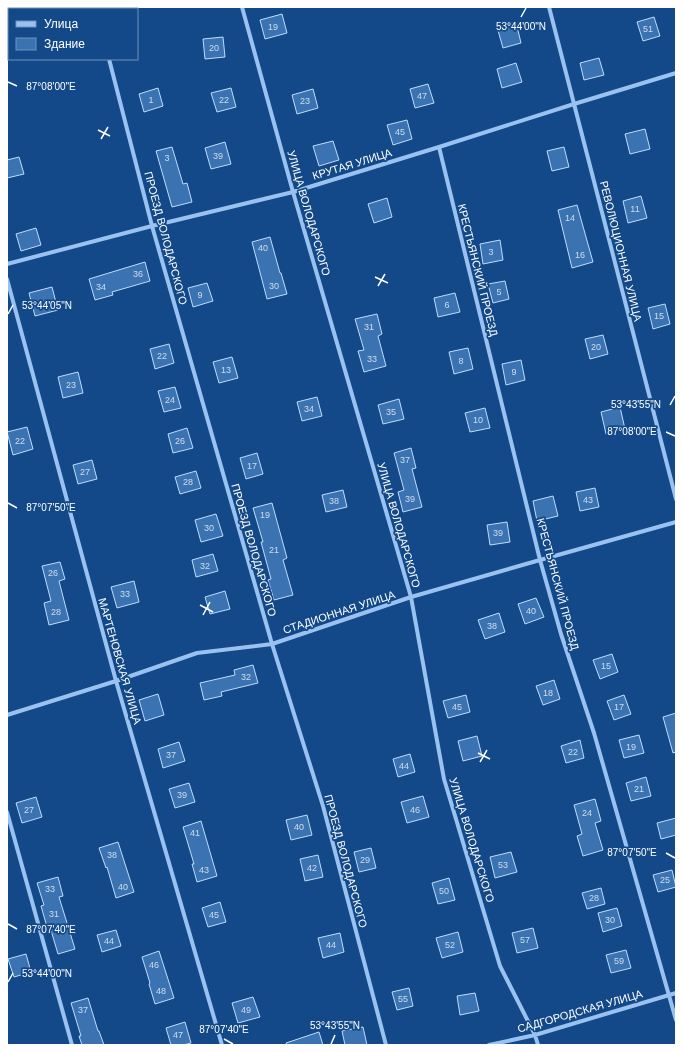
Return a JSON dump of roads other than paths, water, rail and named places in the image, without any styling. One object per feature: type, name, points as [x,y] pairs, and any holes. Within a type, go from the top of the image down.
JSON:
[{"type":"street","name":"УЛИЦА ВОЛОДАРСКОГО","points":[[242,7],[293,192],[411,597],[444,779],[500,966],[536,1035],[538,1045]]},
{"type":"street","name":"РЕВОЛЮЦИОННАЯ УЛИЦА","points":[[549,7],[676,499]]},
{"type":"street","name":"ПРОЕЗД ВОЛОДАРСКОГО","points":[[109,60],[152,226],[272,644],[323,806],[386,1045]]},
{"type":"street","name":"КРУТАЯ УЛИЦА","points":[[7,264],[152,226],[293,192],[676,73]]},
{"type":"street","name":"КРЕСТЬЯНСКИЙ ПРОЕЗД","points":[[439,147],[540,560],[561,634],[594,733],[676,1020]]},
{"type":"street","name":"МАРТЕНОВСКАЯ УЛИЦА","points":[[7,280],[116,681],[222,1045]]},
{"type":"street","name":"СТАДИОННАЯ УЛИЦА","points":[[7,716],[197,653],[272,644],[411,597],[676,522]]},
{"type":"street","points":[[7,812],[72,1045]]},
{"type":"street","name":"САДГОРОДСКАЯ УЛИЦА","points":[[489,1045],[536,1035],[676,993]]}]
